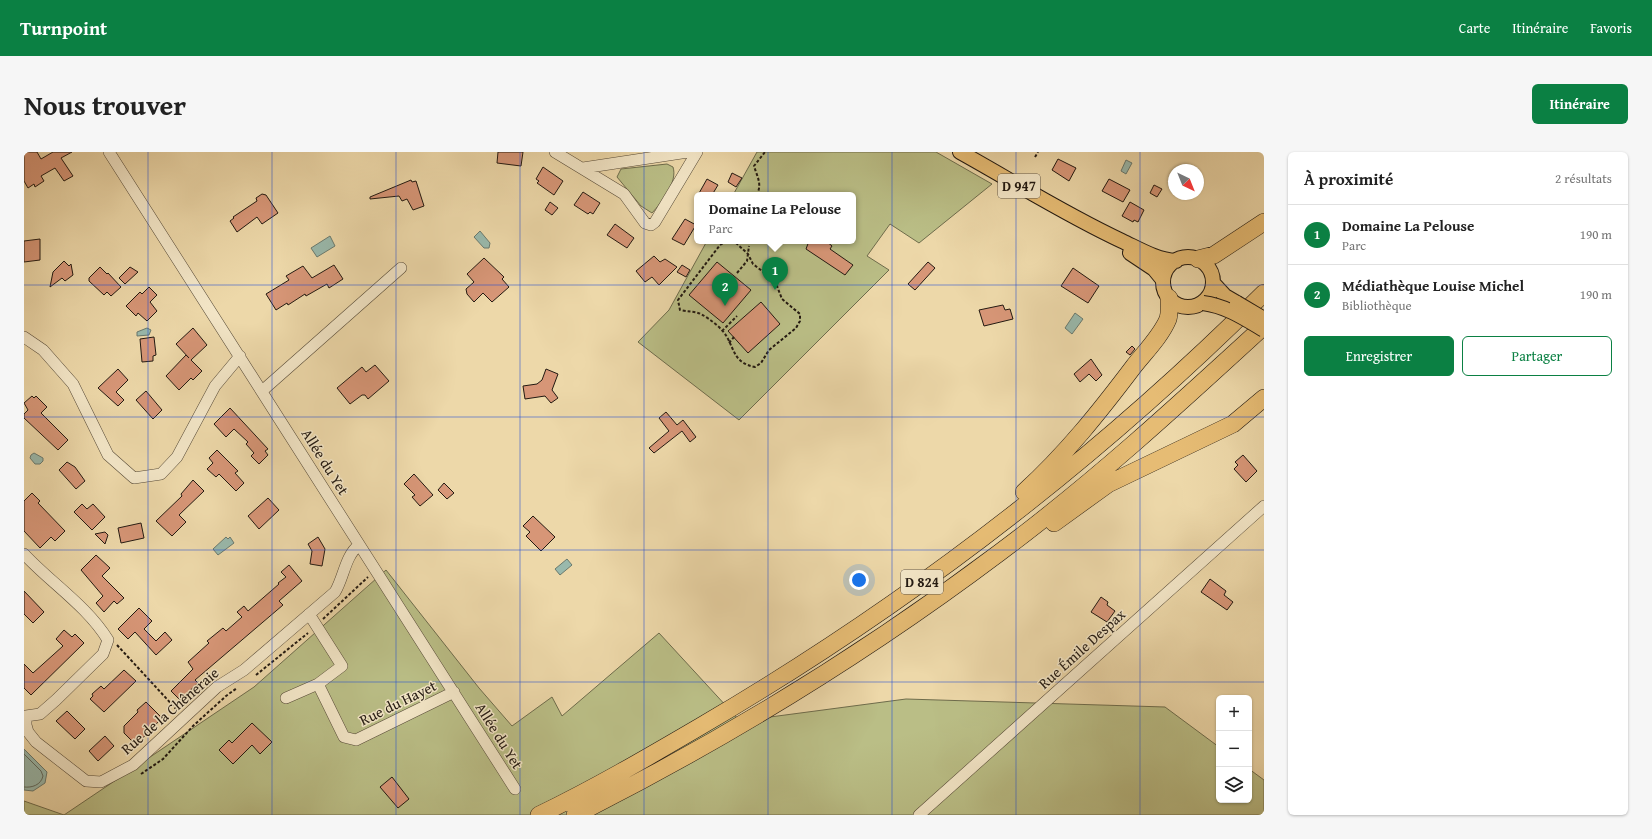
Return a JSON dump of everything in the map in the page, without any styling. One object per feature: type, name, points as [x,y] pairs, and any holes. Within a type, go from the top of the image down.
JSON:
[{"type":"highway","points":[[1198,259],[1214,255],[1264,222]]},
{"type":"highway","name":"D 824","points":[[540,815],[653,754],[784,676],[933,574],[1028,502],[1148,402],[1264,293]]},
{"type":"highway","points":[[933,574],[1048,470],[1075,442],[1150,346],[1167,320],[1170,311],[1169,298]]},
{"type":"highway","name":"D 824","points":[[575,815],[660,772],[759,714],[854,655],[900,624],[1000,552],[1123,454],[1264,326]]},
{"type":"highway","points":[[900,624],[969,586],[1108,484],[1233,424],[1264,398]]},
{"type":"main road","name":"D 947","points":[[960,152],[1095,229],[1148,254],[1168,261],[1176,261]]},
{"type":"main road","name":"D 947","points":[[1095,229],[1148,265],[1163,280]]},
{"type":"main road","points":[[1213,283],[1210,295],[1203,303],[1196,306],[1181,306],[1169,298],[1164,287],[1163,280],[1168,268],[1176,261],[1184,258],[1198,259],[1209,269],[1213,283],[1225,296],[1264,319]]},
{"type":"main road","points":[[1203,303],[1217,305],[1264,330]]},
{"type":"street","name":"Allée du Yet","points":[[109,152],[515,789]]},
{"type":"street","points":[[555,152],[624,194],[645,223],[651,225],[655,222],[697,152]]},
{"type":"street","points":[[583,168],[688,152]]},
{"type":"street","points":[[262,391],[401,268]]},
{"type":"street","points":[[24,337],[43,350],[73,384],[108,455],[134,478],[161,474],[177,457],[215,386],[240,356]]},
{"type":"street","name":"Rue Émile Despax","points":[[920,815],[1264,506]]},
{"type":"street","name":"Rue de la Chêneraie","points":[[25,715],[28,732],[36,742],[86,781],[101,782],[133,765],[217,687],[244,670],[335,592],[341,582],[354,549],[359,544]]},
{"type":"street","points":[[24,554],[42,573],[68,594],[102,629],[108,640],[103,654],[56,700],[40,714],[25,715]]},
{"type":"street","points":[[286,698],[318,684],[342,666],[309,614]]},
{"type":"street","name":"Rue du Hayet","points":[[318,684],[344,738],[356,740],[454,692]]},
{"type":"path","points":[[758,192],[759,184],[754,166],[766,152]]},
{"type":"path","points":[[1035,157],[1038,152]]},
{"type":"path","points":[[722,244],[678,300],[678,305],[680,310],[702,314],[722,331],[739,360],[748,366],[755,367],[761,363],[769,350],[796,328],[800,320],[800,314],[782,299],[775,281],[753,264],[748,254],[738,244]]},
{"type":"path","points":[[737,273],[747,261],[749,246]]},
{"type":"path","points":[[722,331],[737,316]]},
{"type":"path","points":[[729,343],[734,337]]},
{"type":"path","points":[[108,640],[117,645],[184,717]]},
{"type":"green space","points":[[757,152],[936,152],[992,184],[919,243],[890,224],[867,256],[889,270],[739,420],[638,342],[669,310],[705,244],[856,244],[856,192],[735,192]]},
{"type":"green space","points":[[667,164],[673,167],[674,173],[671,186],[660,204],[652,213],[641,206],[617,177],[621,169]]},
{"type":"green space","points":[[386,570],[479,688],[512,726],[552,697],[562,716],[659,633],[740,721],[906,699],[1165,707],[1216,745],[1216,803],[1252,803],[1252,771],[1264,780],[1264,815],[64,815],[254,687]]},
{"type":"green space","points":[[24,801],[64,815],[24,815]]},
{"type":"water","points":[[1126,160],[1132,163],[1126,174],[1121,171]]},
{"type":"water","points":[[480,231],[490,243],[489,248],[484,248],[474,237]]},
{"type":"water","points":[[330,236],[335,246],[317,257],[311,248]]},
{"type":"water","points":[[1075,313],[1083,319],[1072,334],[1065,328]]},
{"type":"water","points":[[147,328],[151,330],[149,335],[137,336],[137,332]]},
{"type":"water","points":[[34,453],[43,458],[43,461],[40,464],[35,464],[30,458]]},
{"type":"water","points":[[226,537],[228,539],[230,537],[234,543],[218,555],[213,549]]},
{"type":"water","points":[[567,559],[572,565],[560,575],[555,569]]},
{"type":"water","points":[[24,749],[47,772],[45,783],[33,791],[24,790]]},
{"type":"building","points":[[24,152],[37,152],[41,159],[53,152],[72,152],[61,158],[73,176],[64,181],[55,168],[41,176],[44,181],[35,187],[34,184],[28,188],[24,181]]},
{"type":"building","points":[[498,152],[523,152],[521,166],[497,163]]},
{"type":"building","points":[[1058,159],[1076,168],[1069,181],[1052,170]]},
{"type":"building","points":[[543,167],[563,181],[554,195],[537,183],[539,181],[536,179]]},
{"type":"building","points":[[732,173],[742,178],[736,187],[728,182]]},
{"type":"building","points":[[707,179],[718,185],[714,192],[700,192]]},
{"type":"building","points":[[1109,179],[1130,190],[1123,202],[1102,191]]},
{"type":"building","points":[[411,180],[412,182],[416,181],[424,206],[413,210],[407,199],[402,201],[399,196],[370,199],[370,197]]},
{"type":"building","points":[[1154,185],[1162,189],[1157,197],[1150,193]]},
{"type":"building","points":[[583,192],[600,203],[593,214],[590,212],[588,214],[574,205]]},
{"type":"building","points":[[262,194],[266,195],[278,213],[262,224],[257,217],[237,232],[230,221],[234,218],[233,217],[257,201],[256,198]]},
{"type":"building","points":[[550,202],[558,208],[552,215],[545,210]]},
{"type":"building","points":[[1130,202],[1144,210],[1138,222],[1134,220],[1133,222],[1122,216]]},
{"type":"building","points":[[685,219],[694,224],[694,228],[684,245],[672,239]]},
{"type":"building","points":[[615,224],[634,238],[627,248],[607,235]]},
{"type":"building","points":[[40,239],[40,260],[24,262],[24,241]]},
{"type":"building","points":[[808,244],[830,244],[832,246],[830,249],[853,265],[845,275],[806,249]]},
{"type":"building","points":[[654,256],[660,262],[665,259],[677,267],[659,285],[652,277],[645,282],[636,271]]},
{"type":"building","points":[[484,258],[504,277],[502,279],[509,287],[492,302],[483,293],[474,302],[467,294],[466,289],[474,282],[467,274]]},
{"type":"building","points":[[64,261],[69,266],[71,264],[73,275],[65,281],[62,278],[50,287],[53,272]]},
{"type":"building","points":[[717,262],[751,290],[723,323],[689,295]]},
{"type":"building","points":[[928,262],[935,268],[915,290],[908,284]]},
{"type":"building","points":[[334,265],[343,279],[329,288],[327,284],[306,296],[305,294],[288,305],[287,303],[276,310],[266,294],[289,280],[286,276],[303,266],[312,278]]},
{"type":"building","points":[[682,265],[690,270],[686,277],[677,272]]},
{"type":"building","points":[[100,267],[121,287],[111,296],[107,292],[104,295],[89,281],[89,278]]},
{"type":"building","points":[[130,267],[138,272],[125,284],[119,278]]},
{"type":"building","points":[[1073,268],[1099,286],[1088,303],[1061,286]]},
{"type":"building","points":[[149,287],[157,295],[150,302],[157,311],[147,321],[138,313],[136,316],[126,306],[140,292],[142,294]]},
{"type":"building","points":[[761,302],[780,324],[748,353],[728,331]]},
{"type":"building","points":[[1003,305],[1005,310],[1010,309],[1013,319],[984,326],[979,310]]},
{"type":"building","points":[[193,328],[207,345],[191,360],[202,371],[193,380],[191,378],[179,390],[166,376],[186,355],[189,358],[176,344]]},
{"type":"building","points":[[154,337],[156,355],[153,356],[153,361],[142,362],[140,339]]},
{"type":"building","points":[[1132,346],[1135,349],[1130,355],[1126,352]]},
{"type":"building","points":[[1091,359],[1102,375],[1096,381],[1089,374],[1080,382],[1074,374]]},
{"type":"building","points":[[375,365],[389,381],[368,399],[365,395],[362,395],[350,404],[337,388],[362,367],[366,372]]},
{"type":"building","points":[[118,369],[128,380],[116,392],[124,400],[118,406],[98,388]]},
{"type":"building","points":[[546,369],[558,374],[552,390],[558,398],[551,403],[545,396],[525,399],[523,386],[537,384],[542,380]]},
{"type":"building","points":[[146,391],[162,410],[153,419],[136,400]]},
{"type":"building","points":[[32,396],[34,398],[36,396],[47,407],[41,413],[68,440],[58,450],[24,418],[24,414],[28,410],[24,403]]},
{"type":"building","points":[[230,408],[268,449],[265,451],[268,455],[259,464],[251,456],[254,453],[246,444],[248,442],[234,429],[226,437],[214,424]]},
{"type":"building","points":[[666,412],[677,425],[683,420],[696,437],[690,442],[682,431],[654,453],[649,448],[669,431],[659,418]]},
{"type":"building","points":[[217,450],[238,471],[235,473],[244,483],[236,491],[219,474],[216,477],[207,469],[213,463],[209,458]]},
{"type":"building","points":[[1243,455],[1257,471],[1246,482],[1234,469],[1238,465],[1235,462]]},
{"type":"building","points":[[67,462],[75,467],[85,481],[76,489],[59,470]]},
{"type":"building","points":[[414,474],[433,495],[420,506],[412,497],[415,495],[404,484]]},
{"type":"building","points":[[193,480],[204,491],[179,515],[186,522],[172,536],[156,521],[182,496],[181,494]]},
{"type":"building","points":[[444,483],[454,493],[447,499],[438,490]]},
{"type":"building","points":[[32,493],[40,501],[38,503],[65,531],[55,541],[51,537],[40,548],[24,531],[24,501]]},
{"type":"building","points":[[268,498],[279,510],[259,529],[248,516]]},
{"type":"building","points":[[82,504],[87,509],[93,504],[105,517],[92,530],[74,512]]},
{"type":"building","points":[[533,516],[555,537],[541,551],[526,536],[530,532],[523,526]]},
{"type":"building","points":[[141,523],[144,538],[121,543],[118,528]]},
{"type":"building","points":[[105,532],[108,535],[105,544],[95,534]]},
{"type":"building","points":[[318,537],[325,549],[322,566],[310,564],[312,551],[308,544]]},
{"type":"building","points":[[96,555],[110,568],[102,576],[124,598],[117,604],[114,601],[104,612],[96,603],[103,596],[81,570]]},
{"type":"building","points":[[289,565],[302,581],[279,601],[283,605],[195,680],[198,683],[180,700],[171,691],[193,669],[188,662],[209,643],[207,641],[223,628],[226,631],[242,617],[237,612],[244,606],[248,611],[279,584],[278,583],[286,577],[281,572]]},
{"type":"building","points":[[1210,579],[1226,591],[1224,595],[1233,602],[1227,610],[1201,592]]},
{"type":"building","points":[[24,591],[44,612],[33,623],[24,614]]},
{"type":"building","points":[[1101,597],[1108,602],[1107,605],[1115,611],[1107,622],[1091,612]]},
{"type":"building","points":[[139,608],[152,621],[144,629],[156,641],[165,632],[172,640],[156,655],[135,632],[128,639],[118,629]]},
{"type":"building","points":[[64,630],[72,637],[75,634],[84,643],[31,695],[24,688],[24,664],[33,673],[63,646],[56,639]]},
{"type":"building","points":[[124,670],[136,681],[104,712],[90,699],[93,696],[92,694],[101,686],[104,689]]},
{"type":"building","points":[[146,702],[162,718],[136,745],[124,733],[124,726],[138,712],[137,710]]},
{"type":"building","points":[[67,711],[85,729],[75,739],[56,721]]},
{"type":"building","points":[[252,723],[272,742],[260,754],[252,745],[233,764],[219,750],[229,740],[232,743]]},
{"type":"building","points":[[105,736],[114,746],[98,761],[89,751]]},
{"type":"building","points":[[392,777],[409,799],[398,808],[380,787]]},
{"type":"place","name":"Domaine La Pelouse","points":[[775,290]]},
{"type":"place","name":"Médiathèque Louise Michel","points":[[725,306]]}]
